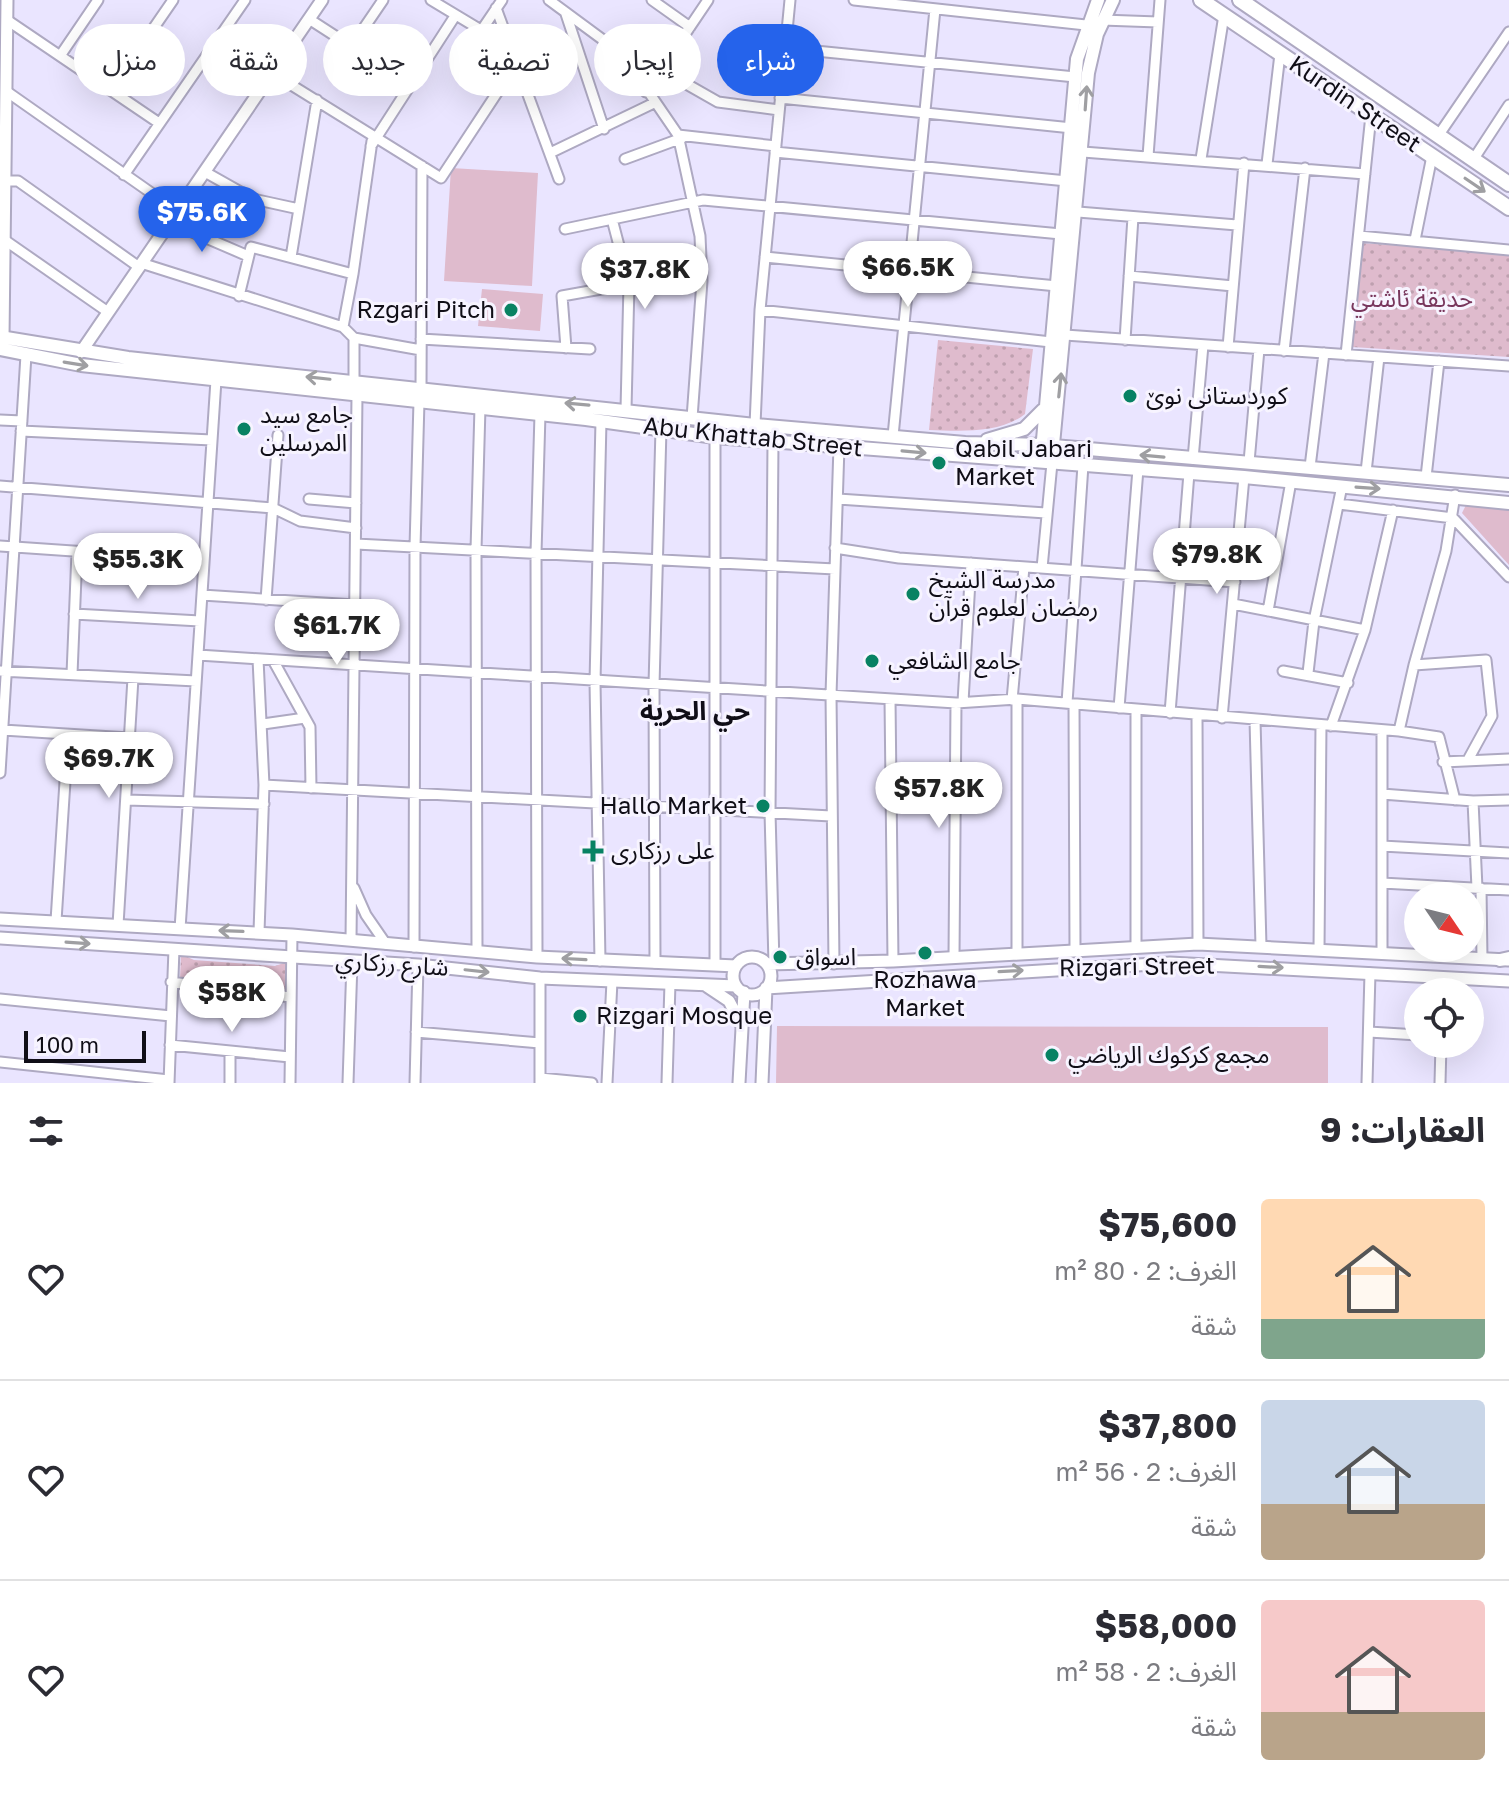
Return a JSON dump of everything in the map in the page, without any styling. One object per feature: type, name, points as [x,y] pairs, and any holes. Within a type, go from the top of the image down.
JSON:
[{"type":"main road","points":[[1048,446],[1045,407],[1075,77],[1086,25],[1098,0]]},
{"type":"main road","points":[[1046,462],[1065,335],[1088,73],[1102,20],[1113,0]]},
{"type":"main road","name":"Kurdin Street","points":[[1201,0],[1509,208]]},
{"type":"main road","name":"Kurdin Street","points":[[1240,0],[1509,184]]},
{"type":"main road","points":[[1386,125],[1397,108]]},
{"type":"main road","name":"Abu Khattab Street","points":[[1,341],[354,381],[446,398],[626,409],[789,429],[965,443],[1048,446],[1505,485]]},
{"type":"main road","name":"Abu Khattab Street","points":[[1,341],[26,355],[81,365],[357,395],[420,395]]},
{"type":"main road","name":"Abu Khattab Street","points":[[446,398],[480,407],[715,437],[1244,477],[1504,501]]},
{"type":"main road","points":[[965,443],[1024,429],[1036,420],[1045,407]]},
{"type":"main road","points":[[788,443],[789,429]]},
{"type":"main road","points":[[1504,501],[1505,485]]},
{"type":"street","points":[[60,56],[98,0]]},
{"type":"street","points":[[156,24],[173,0]]},
{"type":"street","points":[[228,24],[245,0]]},
{"type":"street","points":[[306,24],[322,0]]},
{"type":"street","points":[[367,24],[383,0]]},
{"type":"street","points":[[431,0],[469,24]]},
{"type":"street","points":[[549,0],[592,33],[578,40]]},
{"type":"street","points":[[652,0],[686,24]]},
{"type":"street","points":[[692,24],[708,0]]},
{"type":"street","points":[[788,24],[790,0]]},
{"type":"street","points":[[854,0],[1086,25]]},
{"type":"street","points":[[1148,156],[1160,0]]},
{"type":"street","points":[[486,24],[499,4]]},
{"type":"street","points":[[499,4],[504,24]]},
{"type":"street","points":[[893,436],[935,9]]},
{"type":"street","points":[[5,10],[74,65]]},
{"type":"street","points":[[1,341],[7,247],[3,181],[5,10]]},
{"type":"street","points":[[566,13],[569,24]]},
{"type":"street","points":[[1201,159],[1224,15]]},
{"type":"street","points":[[433,50],[455,16]]},
{"type":"street","points":[[309,19],[323,28]]},
{"type":"street","points":[[1102,20],[1158,22]]},
{"type":"street","points":[[1438,136],[1509,32]]},
{"type":"street","points":[[578,51],[604,129]]},
{"type":"street","points":[[824,52],[1075,77]]},
{"type":"street","points":[[1267,164],[1280,54]]},
{"type":"street","points":[[124,175],[201,63]]},
{"type":"street","points":[[6,91],[177,211]]},
{"type":"street","points":[[701,94],[718,102],[779,110]]},
{"type":"street","points":[[307,95],[441,178],[495,96]]},
{"type":"street","points":[[120,96],[159,123]]},
{"type":"street","points":[[81,352],[256,96]]},
{"type":"street","points":[[343,327],[374,139],[403,96]]},
{"type":"street","points":[[528,96],[559,179]]},
{"type":"street","points":[[649,96],[681,137],[693,202],[702,281],[692,418]]},
{"type":"street","points":[[755,425],[760,310],[780,98],[1072,128]]},
{"type":"street","points":[[291,257],[317,100]]},
{"type":"street","points":[[550,153],[654,103]]},
{"type":"street","points":[[1473,160],[1506,115],[1509,105]]},
{"type":"street","points":[[1346,355],[1371,115]]},
{"type":"street","points":[[625,159],[681,137],[919,167],[1067,181]]},
{"type":"street","points":[[1083,152],[1365,174]]},
{"type":"street","points":[[1415,240],[1432,156]]},
{"type":"street","points":[[1228,347],[1244,163]]},
{"type":"street","points":[[414,947],[415,547],[422,166]]},
{"type":"street","points":[[1284,351],[1305,168]]},
{"type":"street","points":[[205,172],[253,199],[299,209]]},
{"type":"street","points":[[3,181],[18,181],[140,265],[343,327],[354,338],[421,350]]},
{"type":"street","points":[[565,229],[693,202],[769,205],[1061,234]]},
{"type":"street","points":[[1078,212],[1237,225]]},
{"type":"street","points":[[1125,340],[1133,217]]},
{"type":"street","points":[[612,219],[629,284],[626,409]]},
{"type":"street","points":[[169,222],[248,256]]},
{"type":"street","points":[[1359,236],[1509,250]]},
{"type":"street","points":[[7,247],[108,312]]},
{"type":"street","points":[[239,296],[251,247],[353,274]]},
{"type":"street","points":[[765,257],[1057,286]]},
{"type":"street","points":[[1129,276],[1233,286]]},
{"type":"street","points":[[566,348],[562,296],[629,284]]},
{"type":"street","points":[[760,310],[1051,342]]},
{"type":"street","points":[[1065,335],[1509,366]]},
{"type":"street","points":[[354,338],[354,381]]},
{"type":"street","points":[[421,339],[590,349]]},
{"type":"street","points":[[1193,459],[1203,345]]},
{"type":"street","points":[[1249,462],[1259,349]]},
{"type":"street","points":[[1310,467],[1324,353]]},
{"type":"street","points":[[0,773],[5,604],[13,547],[26,355]]},
{"type":"street","points":[[1366,472],[1379,357]]},
{"type":"street","points":[[1426,477],[1439,361]]},
{"type":"street","points":[[180,929],[216,380]]},
{"type":"street","points":[[351,940],[357,395]]},
{"type":"street","points":[[477,952],[476,550],[480,407]]},
{"type":"street","points":[[537,957],[536,553],[540,414]]},
{"type":"street","points":[[0,420],[22,426],[212,440]]},
{"type":"street","points":[[600,961],[595,682],[601,421]]},
{"type":"street","points":[[655,963],[654,685],[661,429]]},
{"type":"street","points":[[266,600],[278,435]]},
{"type":"street","points":[[715,437],[715,965]]},
{"type":"street","points":[[762,1083],[766,988],[771,976],[773,442]]},
{"type":"street","points":[[834,964],[831,695],[839,446]]},
{"type":"street","points":[[1042,568],[1046,462]]},
{"type":"street","points":[[1075,950],[1071,703],[1075,571],[1083,465]]},
{"type":"street","points":[[1119,708],[1138,469]]},
{"type":"street","points":[[1170,713],[1189,473]]},
{"type":"street","points":[[1222,718],[1244,477]]},
{"type":"street","points":[[1268,611],[1291,481]]},
{"type":"street","points":[[0,486],[273,508],[300,521],[356,528]]},
{"type":"street","points":[[1308,673],[1314,621],[1342,486]]},
{"type":"street","points":[[1399,731],[1453,518],[1455,495]]},
{"type":"street","points":[[309,499],[356,503]]},
{"type":"street","points":[[838,499],[1046,513]]},
{"type":"street","points":[[1339,504],[1453,518],[1509,577]]},
{"type":"street","points":[[1319,949],[1326,726],[1348,683],[1365,630],[1393,510]]},
{"type":"street","points":[[356,544],[835,569]]},
{"type":"street","points":[[0,546],[204,560]]},
{"type":"street","points":[[835,548],[899,558],[1235,582]]},
{"type":"street","points":[[72,674],[77,552]]},
{"type":"street","points":[[954,957],[960,702],[971,563]]},
{"type":"street","points":[[1017,953],[1015,700],[1024,567]]},
{"type":"street","points":[[202,595],[355,605]]},
{"type":"street","points":[[1233,604],[1365,630]]},
{"type":"street","points":[[74,614],[200,621]]},
{"type":"street","points":[[198,655],[890,699],[1071,703],[1399,731],[1439,737],[1455,800]]},
{"type":"street","points":[[258,659],[264,785],[259,932]]},
{"type":"street","points":[[273,660],[310,727],[311,788]]},
{"type":"street","points":[[1414,665],[1486,660],[1492,716],[1469,758]]},
{"type":"street","points":[[3,671],[196,681]]},
{"type":"street","points":[[1283,671],[1308,673],[1348,683]]},
{"type":"street","points":[[118,925],[133,678]]},
{"type":"street","points":[[890,699],[893,961]]},
{"type":"street","points":[[1136,710],[1136,946]]},
{"type":"street","points":[[1197,716],[1198,944]]},
{"type":"street","points":[[263,724],[305,718]]},
{"type":"street","points":[[1255,720],[1261,946]]},
{"type":"street","points":[[3,730],[129,738]]},
{"type":"street","points":[[1382,731],[1382,952]]},
{"type":"street","points":[[56,921],[68,735]]},
{"type":"street","points":[[1443,762],[1469,758],[1509,759]]},
{"type":"street","points":[[264,785],[831,816]]},
{"type":"street","points":[[1382,794],[1473,801],[1509,800]]},
{"type":"street","points":[[126,800],[264,804]]},
{"type":"street","points":[[1473,801],[1479,882]]},
{"type":"street","points":[[1382,846],[1509,853]]},
{"type":"street","points":[[351,882],[366,915],[386,944]]},
{"type":"street","points":[[1382,883],[1404,884]]},
{"type":"street","points":[[1484,888],[1509,890]]},
{"type":"street","name":"شارع رزكاري","points":[[0,919],[259,932],[537,957],[736,966]]},
{"type":"street","points":[[290,1083],[292,935]]},
{"type":"street","name":"شارع رزكاري","points":[[0,938],[418,965],[540,978],[701,983],[740,989]]},
{"type":"street","points":[[1170,963],[1171,944]]},
{"type":"street","name":"Rizgari Street","points":[[770,964],[834,964],[1171,944],[1404,954]]},
{"type":"street","points":[[0,1062],[169,1081],[174,949]]},
{"type":"street","points":[[739,1083],[742,1028],[740,989],[733,976],[736,966],[751,957],[770,964]]},
{"type":"street","name":"Rizgari Street","points":[[1484,959],[1506,959]]},
{"type":"street","points":[[348,1083],[352,962]]},
{"type":"street","name":"Rizgari Street","points":[[766,988],[801,983],[1170,963],[1509,981]]},
{"type":"street","points":[[415,1083],[418,965]]},
{"type":"street","points":[[1367,1083],[1370,973]]},
{"type":"street","points":[[540,978],[540,1081],[592,1083]]},
{"type":"street","points":[[607,1083],[612,981]]},
{"type":"street","points":[[171,982],[290,997]]},
{"type":"street","points":[[667,1083],[670,983]]},
{"type":"street","points":[[701,983],[729,1001],[742,1028]]},
{"type":"street","points":[[763,1029],[774,1000],[801,983]]},
{"type":"street","points":[[740,989],[755,994],[766,988]]},
{"type":"street","points":[[0,999],[171,1016]]},
{"type":"street","points":[[416,1032],[540,1043]]},
{"type":"street","points":[[1369,1032],[1404,1034]]},
{"type":"street","points":[[170,1045],[290,1057]]},
{"type":"street","points":[[230,1051],[230,1083]]},
{"type":"street","points":[[1440,1083],[1441,1058]]},
{"type":"green space","points":[[451,168],[538,173],[532,286],[444,281]]},
{"type":"green space","name":"حديقة ئاشتي","points":[[1360,243],[1509,253],[1509,357],[1352,347]]},
{"type":"green space","name":"Rzgari Pitch","points":[[482,289],[543,294],[540,331],[478,326]]},
{"type":"green space","points":[[938,340],[1033,349],[1025,414],[992,428],[929,430]]},
{"type":"green space","points":[[1467,503],[1509,510],[1509,565],[1462,513]]},
{"type":"green space","points":[[181,954],[194,960],[275,966],[287,962],[287,990],[180,979]]},
{"type":"green space","name":"مجمع كركوك الرياضي","points":[[777,1026],[1328,1027],[1328,1083],[776,1083]]},
{"type":"place","name":"Rzgari Pitch","points":[[511,310]]},
{"type":"place","name":"کوردستانی نوێ","points":[[1130,396]]},
{"type":"place","name":"جامع سيد المرسلين","points":[[244,429]]},
{"type":"place","name":"Qabil Jabari Market","points":[[939,463]]},
{"type":"place","name":"مدرسة الشيخ رمضان لعلوم قرآن","points":[[913,594]]},
{"type":"place","name":"جامع الشافعي","points":[[872,661]]},
{"type":"place","name":"Hallo Market","points":[[763,806]]},
{"type":"place","name":"على رزكارى","points":[[593,851]]},
{"type":"place","name":"Rozhawa Market","points":[[925,953]]},
{"type":"place","name":"اسواق","points":[[780,957]]},
{"type":"place","name":"Rizgari Mosque","points":[[580,1016]]},
{"type":"place","name":"مجمع كركوك الرياضي","points":[[1052,1055]]},
{"type":"district","name":"حي الحرية","points":[[695,711]]}]
